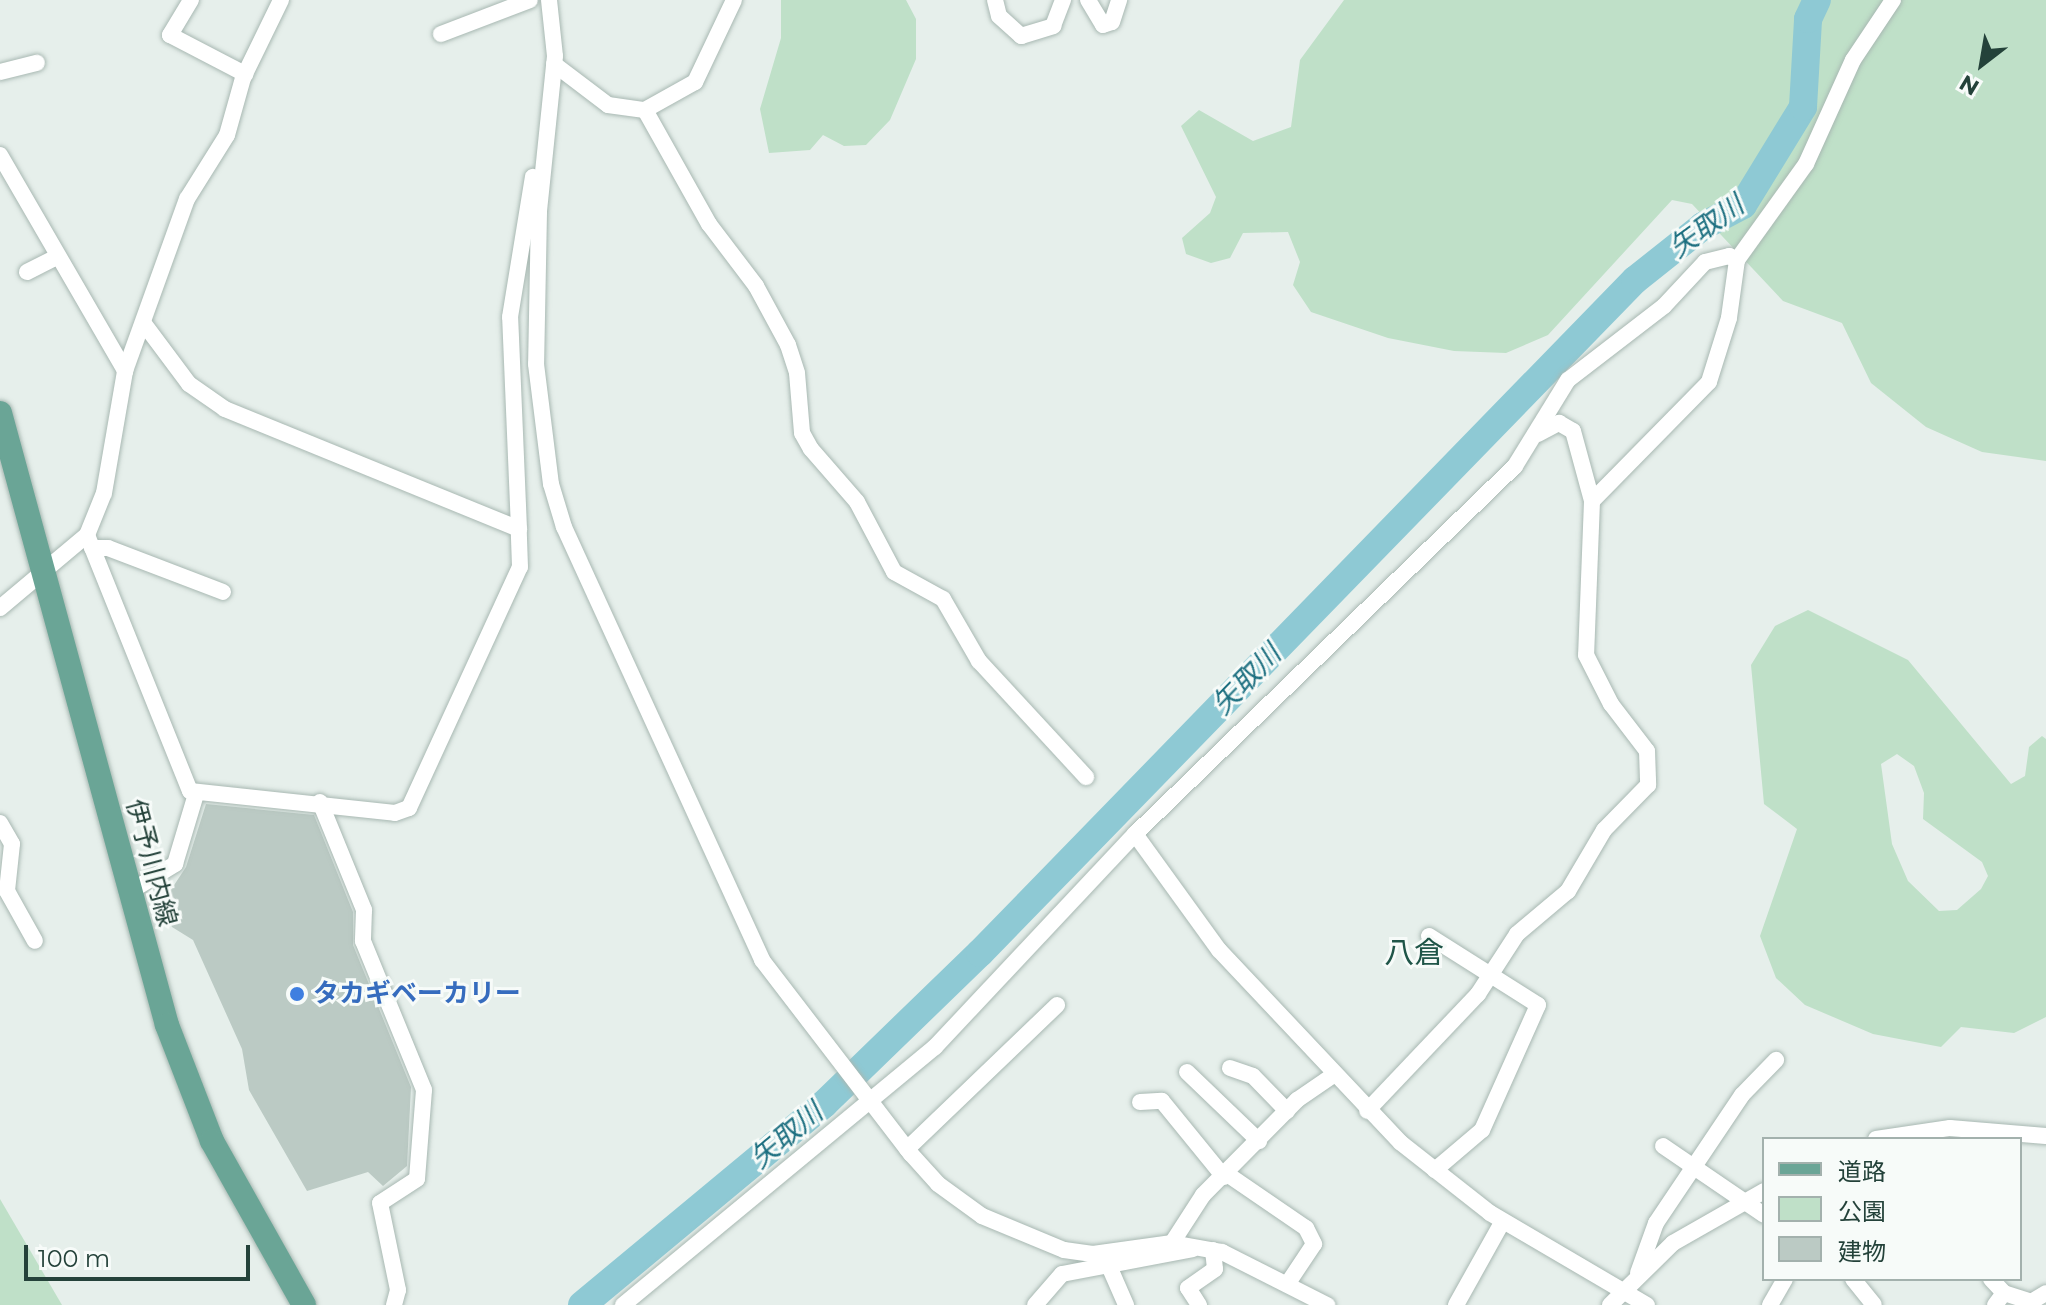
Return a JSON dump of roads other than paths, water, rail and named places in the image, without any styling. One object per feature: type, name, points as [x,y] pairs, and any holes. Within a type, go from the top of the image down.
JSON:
[{"type":"main road","name":"伊予川内線","points":[[0,413],[131,891],[191,1091],[233,1183],[304,1305]]},
{"type":"street","points":[[191,0],[170,35],[245,74]]},
{"type":"street","points":[[281,0],[245,74],[227,135],[187,199],[145,325],[125,371],[104,493],[90,542],[146,669],[184,785],[196,794],[217,790],[395,813],[409,808],[515,584],[519,529],[510,317],[536,159],[545,145]]},
{"type":"street","points":[[441,34],[530,0]]},
{"type":"street","points":[[549,0],[554,64],[545,145],[536,364],[551,484],[564,527],[762,960],[825,1050],[907,1149],[958,1201],[1034,1241],[1093,1254],[1172,1243],[1206,1249],[1288,1283],[1327,1305]]},
{"type":"street","points":[[554,64],[608,105],[645,110],[695,82],[734,0]]},
{"type":"street","points":[[995,0],[999,16],[1021,36],[1053,26],[1063,0]]},
{"type":"street","points":[[1088,0],[1103,25],[1112,22],[1119,0]]},
{"type":"street","points":[[1592,501],[1709,382],[1723,347],[1737,260],[1806,164],[1853,60],[1893,0]]},
{"type":"street","points":[[0,72],[37,63]]},
{"type":"street","points":[[645,110],[709,224],[756,286],[788,345],[802,433],[811,449],[857,502],[894,572],[943,599],[979,661],[1086,777]]},
{"type":"street","points":[[0,155],[56,257],[125,371]]},
{"type":"street","points":[[27,272],[56,257]]},
{"type":"street","points":[[623,1305],[935,1047],[1135,834],[1515,466],[1538,434],[1568,380],[1664,306],[1705,262],[1737,260]]},
{"type":"street","points":[[145,325],[189,384],[225,409],[519,529]]},
{"type":"street","points":[[1367,1111],[1434,1045],[1488,977],[1509,943],[1568,891],[1604,830],[1642,793],[1652,773],[1647,751],[1611,704],[1586,655],[1592,501],[1579,473],[1573,431],[1559,423],[1538,434]]},
{"type":"street","points":[[0,608],[90,542]]},
{"type":"street","points":[[90,542],[223,592]]},
{"type":"street","points":[[131,891],[175,864],[196,794]]},
{"type":"street","points":[[320,802],[364,910],[363,941],[424,1090],[417,1179],[380,1203],[398,1290],[394,1305]]},
{"type":"street","points":[[0,823],[12,844],[7,891],[35,941]]},
{"type":"street","points":[[1135,834],[1219,950],[1291,1023],[1332,1076],[1367,1111],[1435,1170],[1503,1221],[1647,1305]]},
{"type":"street","points":[[1429,936],[1488,977],[1538,1005],[1482,1130],[1435,1170]]},
{"type":"street","points":[[907,1149],[1057,1005]]},
{"type":"street","points":[[1638,1273],[1656,1223],[1742,1095],[1776,1060]]},
{"type":"street","points":[[1230,1068],[1253,1076],[1287,1111]]},
{"type":"street","points":[[1187,1072],[1259,1141]]},
{"type":"street","points":[[1172,1243],[1203,1195],[1226,1176],[1287,1111],[1332,1076]]},
{"type":"street","points":[[1140,1102],[1162,1101],[1226,1176],[1306,1228],[1314,1244],[1288,1283]]},
{"type":"street","points":[[1906,1137],[1952,1134],[2046,1136]]},
{"type":"street","points":[[1663,1146],[1762,1214]]},
{"type":"street","points":[[1610,1305],[1638,1273],[1673,1243],[1762,1192]]},
{"type":"street","points":[[1456,1305],[1503,1221]]},
{"type":"street","points":[[1035,1305],[1062,1274],[1206,1249]]},
{"type":"street","points":[[1199,1305],[1188,1288],[1215,1269],[1206,1249]]},
{"type":"street","points":[[1109,1266],[1126,1305]]},
{"type":"street","points":[[1770,1305],[1784,1281]]},
{"type":"street","points":[[1855,1281],[1874,1305]]},
{"type":"street","points":[[2000,1299],[2031,1302],[2046,1293]]},
{"type":"waterway","name":"矢取川","points":[[582,1305],[824,1104],[980,953],[1635,280],[1703,226],[1743,205],[1803,107],[1808,19],[1817,0]]},
{"type":"place","name":"タカギベーカリー","points":[[297,994]]},
{"type":"district","name":"八倉","points":[[1414,953]]}]
